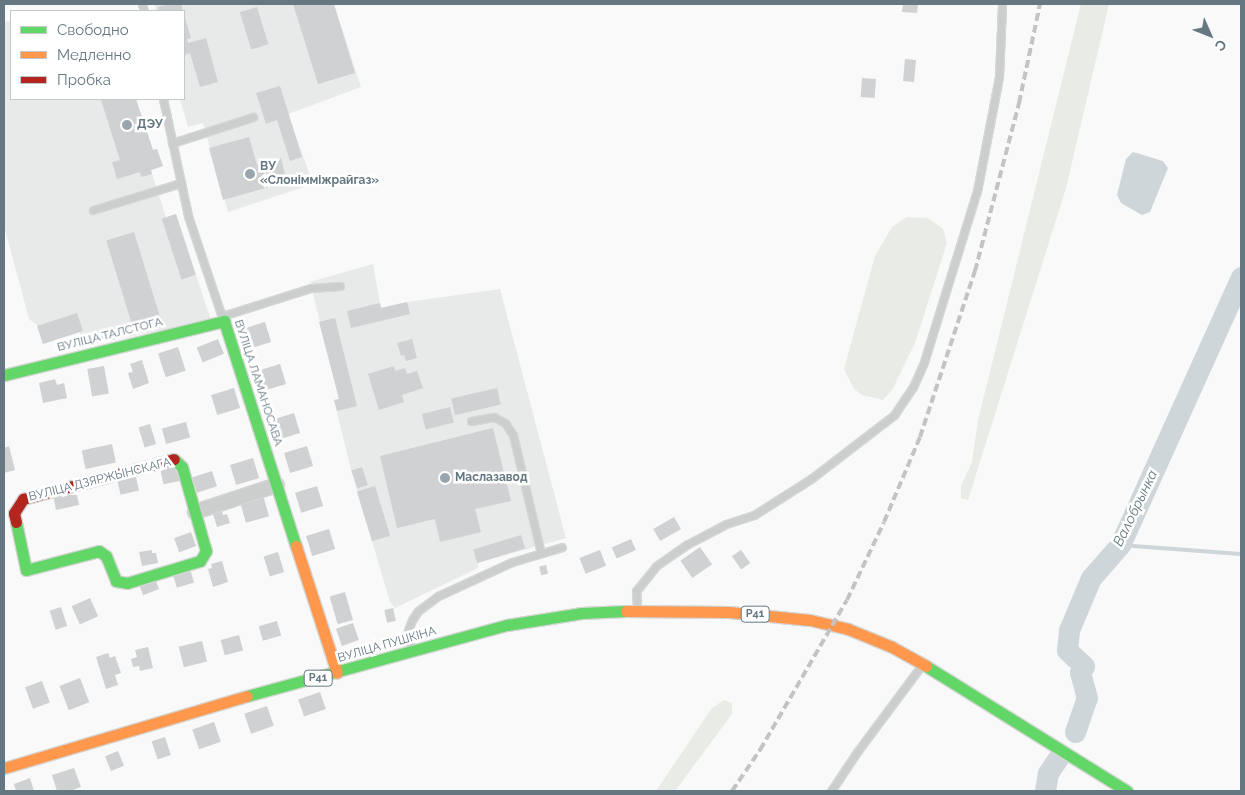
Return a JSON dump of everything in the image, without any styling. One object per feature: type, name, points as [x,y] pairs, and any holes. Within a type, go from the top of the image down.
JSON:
[{"type":"main road","name":"ВУЛІЦА ТАЛСТОГА","points":[[4,375],[223,319]]},
{"type":"main road","name":"ВУЛІЦА ЛАМАНОСАВА","points":[[223,319],[338,673]]},
{"type":"main road","name":"ВУЛІЦА ДЗЯРЖЫНСКАГА","points":[[174,459],[182,468],[195,512],[206,551],[200,561],[127,583],[116,581],[106,556],[99,551],[26,570],[14,513],[24,498],[174,459]]},
{"type":"main road","name":"ВУЛІЦА ПУШКІНА","points":[[4,768],[222,703],[338,673],[507,625],[582,613],[637,610]]},
{"type":"main road","name":"Р41","points":[[637,610],[729,612],[810,620],[834,625],[870,638],[892,647],[922,664],[1024,729],[1127,791]]},
{"type":"street","points":[[195,512],[277,485]]},
{"type":"lane","points":[[637,610],[636,591],[656,566],[686,545],[726,524],[754,516],[812,478],[894,415],[912,387],[924,362],[977,191],[999,77],[1002,4]]},
{"type":"lane","name":"ВУЛІЦА ЛАМАНОСАВА","points":[[163,100],[188,216],[223,319]]},
{"type":"lane","points":[[172,143],[253,117]]},
{"type":"lane","points":[[93,210],[181,183]]},
{"type":"lane","points":[[223,319],[311,288],[340,286]]},
{"type":"lane","points":[[471,421],[494,417],[505,423],[513,435],[541,553]]},
{"type":"lane","points":[[412,652],[408,630],[418,611],[438,596],[512,562],[562,547]]},
{"type":"lane","points":[[830,791],[856,752],[922,664]]},
{"type":"shaded area","points":[[154,4],[334,4],[361,87],[288,114],[313,184],[228,212],[203,123],[188,127],[180,100],[185,100],[185,10],[156,10]]},
{"type":"shaded area","points":[[1081,4],[1109,4],[1066,188],[968,500],[961,498],[961,486],[972,462],[978,420]]},
{"type":"shaded area","points":[[10,21],[10,100],[136,100],[153,150],[157,149],[163,166],[151,170],[166,217],[176,214],[211,320],[89,345],[79,332],[43,343],[37,325],[29,319],[4,226],[4,22]]},
{"type":"shaded area","points":[[1133,152],[1163,161],[1168,168],[1150,212],[1142,215],[1121,203],[1117,195],[1126,159]]},
{"type":"shaded area","points":[[907,217],[928,218],[943,229],[947,243],[915,343],[892,390],[883,400],[862,395],[854,389],[844,369],[875,256],[892,227]]},
{"type":"shaded area","points":[[373,264],[381,308],[407,302],[500,289],[566,538],[478,563],[478,568],[395,608],[390,602],[351,470],[334,400],[339,399],[310,282]]},
{"type":"shaded area","points":[[724,700],[732,703],[732,714],[675,791],[656,791],[712,708]]},
{"type":"building","points":[[169,4],[181,4],[183,10],[159,10],[158,7]]},
{"type":"building","points":[[293,4],[334,4],[355,73],[318,84]]},
{"type":"building","points":[[903,4],[918,4],[917,13],[902,12]]},
{"type":"building","points":[[257,7],[268,44],[251,50],[240,12]]},
{"type":"building","points":[[185,18],[191,38],[187,39],[188,43],[206,38],[218,82],[200,87],[190,53],[185,55]]},
{"type":"building","points":[[905,59],[916,60],[914,82],[903,81]]},
{"type":"building","points":[[862,78],[876,79],[875,98],[861,97]]},
{"type":"building","points":[[280,86],[302,157],[290,161],[277,120],[266,124],[256,93]]},
{"type":"building","name":"ДЭУ","points":[[101,100],[136,100],[153,150],[157,149],[163,166],[151,170],[152,174],[141,177],[140,172],[117,179],[112,162],[120,160]]},
{"type":"building","name":"ВУ «Слонімміжрайгаз»","points":[[249,137],[257,165],[281,158],[287,182],[223,200],[209,148]]},
{"type":"building","points":[[176,214],[196,275],[182,280],[162,219]]},
{"type":"building","points":[[134,232],[160,318],[133,327],[106,240]]},
{"type":"building","points":[[407,302],[410,314],[351,328],[347,311],[380,303],[381,308]]},
{"type":"building","points":[[77,313],[83,331],[43,344],[37,326]]},
{"type":"building","points":[[335,318],[357,406],[337,411],[334,400],[339,399],[319,322]]},
{"type":"building","points":[[265,322],[271,342],[249,349],[243,329]]},
{"type":"building","points":[[218,339],[224,354],[203,362],[197,348]]},
{"type":"building","points":[[412,339],[417,358],[406,361],[404,355],[401,356],[397,343]]},
{"type":"building","points":[[178,347],[186,371],[166,377],[158,353]]},
{"type":"building","points":[[142,360],[149,383],[133,389],[128,373],[133,372],[130,364]]},
{"type":"building","points":[[280,364],[286,384],[263,391],[257,371]]},
{"type":"building","points":[[104,366],[109,394],[92,397],[87,369]]},
{"type":"building","points":[[394,366],[395,371],[405,368],[407,374],[417,371],[423,388],[402,395],[404,402],[379,410],[368,374]]},
{"type":"building","points":[[55,379],[57,385],[64,383],[67,398],[43,403],[39,383]]},
{"type":"building","points":[[234,388],[240,408],[217,415],[211,395]]},
{"type":"building","points":[[497,388],[501,405],[455,415],[451,399]]},
{"type":"building","points":[[450,407],[454,423],[426,430],[422,414]]},
{"type":"building","points":[[294,413],[300,433],[278,440],[272,420]]},
{"type":"building","points":[[186,422],[190,437],[166,444],[162,428]]},
{"type":"building","points":[[150,424],[156,444],[145,448],[139,428]]},
{"type":"building","name":"Маслазавод","points":[[493,428],[511,501],[475,509],[481,532],[440,542],[435,519],[397,528],[380,456]]},
{"type":"building","points":[[112,444],[116,463],[86,469],[82,450]]},
{"type":"building","points":[[9,446],[15,470],[4,473],[4,448]]},
{"type":"building","points":[[307,446],[313,466],[290,473],[284,453]]},
{"type":"building","points":[[253,458],[259,478],[236,485],[230,465]]},
{"type":"building","points":[[178,465],[181,481],[163,484],[160,468]]},
{"type":"building","points":[[362,467],[368,485],[357,488],[352,470]]},
{"type":"building","points":[[212,471],[217,486],[197,493],[192,477]]},
{"type":"building","points":[[135,473],[139,491],[121,495],[116,477]]},
{"type":"building","points":[[317,486],[323,506],[301,513],[295,493]]},
{"type":"building","points":[[375,486],[390,536],[372,541],[357,492]]},
{"type":"building","points":[[53,495],[77,495],[79,505],[56,510]]},
{"type":"building","points":[[263,495],[269,516],[246,523],[240,502]]},
{"type":"building","points":[[222,511],[223,515],[227,514],[230,523],[217,527],[213,514]]},
{"type":"building","points":[[674,517],[681,529],[660,541],[653,529]]},
{"type":"building","points":[[329,529],[335,549],[312,556],[306,536]]},
{"type":"building","points":[[191,532],[196,546],[179,552],[174,538]]},
{"type":"building","points":[[521,535],[525,548],[477,563],[473,550]]},
{"type":"building","points":[[631,539],[636,550],[617,559],[612,548]]},
{"type":"building","points":[[700,547],[712,564],[692,578],[680,561]]},
{"type":"building","points":[[152,550],[152,553],[156,553],[158,563],[142,566],[139,552]]},
{"type":"building","points":[[600,550],[606,566],[586,574],[579,558]]},
{"type":"building","points":[[741,550],[750,563],[741,569],[732,556]]},
{"type":"building","points":[[278,552],[284,572],[270,576],[264,556]]},
{"type":"building","points":[[222,561],[228,582],[213,587],[208,569],[212,568],[211,564]]},
{"type":"building","points":[[546,565],[548,574],[541,575],[539,567]]},
{"type":"building","points":[[190,569],[194,582],[177,588],[173,574]]},
{"type":"building","points":[[154,576],[159,589],[143,595],[138,582]]},
{"type":"building","points":[[345,592],[353,620],[338,624],[330,596]]},
{"type":"building","points":[[90,598],[98,616],[80,624],[72,606]]},
{"type":"building","points":[[61,607],[67,626],[56,630],[50,611]]},
{"type":"building","points":[[393,608],[396,621],[387,623],[384,610]]},
{"type":"building","points":[[277,621],[281,635],[263,641],[259,626]]},
{"type":"building","points":[[353,623],[359,640],[342,646],[336,629]]},
{"type":"building","points":[[239,635],[243,650],[225,655],[221,640]]},
{"type":"building","points":[[202,641],[207,661],[184,667],[179,647]]},
{"type":"building","points":[[148,647],[153,668],[140,671],[139,666],[133,667],[131,659],[137,657],[135,650]]},
{"type":"building","points":[[108,653],[110,658],[115,656],[121,673],[115,675],[118,685],[106,689],[96,657]]},
{"type":"building","points":[[80,678],[89,702],[69,710],[59,686]]},
{"type":"building","points":[[42,681],[50,703],[33,709],[25,687]]},
{"type":"building","points":[[320,692],[326,709],[304,717],[298,699]]},
{"type":"building","points":[[267,706],[274,726],[251,734],[244,714]]},
{"type":"building","points":[[214,722],[221,742],[199,749],[192,729]]},
{"type":"building","points":[[165,737],[171,755],[158,759],[152,741]]},
{"type":"building","points":[[118,751],[124,766],[111,771],[105,756]]},
{"type":"building","points":[[74,768],[81,787],[70,791],[57,791],[52,775]]},
{"type":"building","points":[[30,778],[34,791],[16,791],[14,784]]},
{"type":"waterway","name":"Валобрынка","points":[[1075,732],[1087,698],[1080,672],[1084,666],[1067,650],[1069,630],[1091,578],[1120,545],[1241,277]]},
{"type":"waterway","points":[[1120,545],[1241,554]]},
{"type":"waterway","name":"Валобрынка","points":[[1045,791],[1048,773],[1058,758]]},
{"type":"railway","points":[[732,791],[760,750],[847,600],[884,522],[920,437],[975,271],[1019,103],[1040,4]]},
{"type":"traffic: fast","points":[[4,375],[224,321],[296,546]]},
{"type":"traffic: fast","points":[[16,522],[26,570],[99,551],[106,556],[116,581],[127,583],[200,561],[206,551],[182,467],[174,459]]},
{"type":"traffic: fast","points":[[247,696],[507,625],[582,613],[626,611]]},
{"type":"traffic: fast","points":[[926,666],[1127,791]]},
{"type":"traffic: slow","points":[[296,546],[337,673]]},
{"type":"traffic: slow","points":[[626,611],[729,612],[810,620],[848,629],[892,647],[926,666]]},
{"type":"traffic: slow","points":[[4,768],[247,696]]},
{"type":"traffic: jam","points":[[16,522],[14,513],[23,499],[174,459]]},
{"type":"place","name":"ДЭУ","points":[[127,125]]},
{"type":"place","name":"ВУ «Слонімміжрайгаз»","points":[[250,174]]},
{"type":"place","name":"Маслазавод","points":[[445,478]]}]
